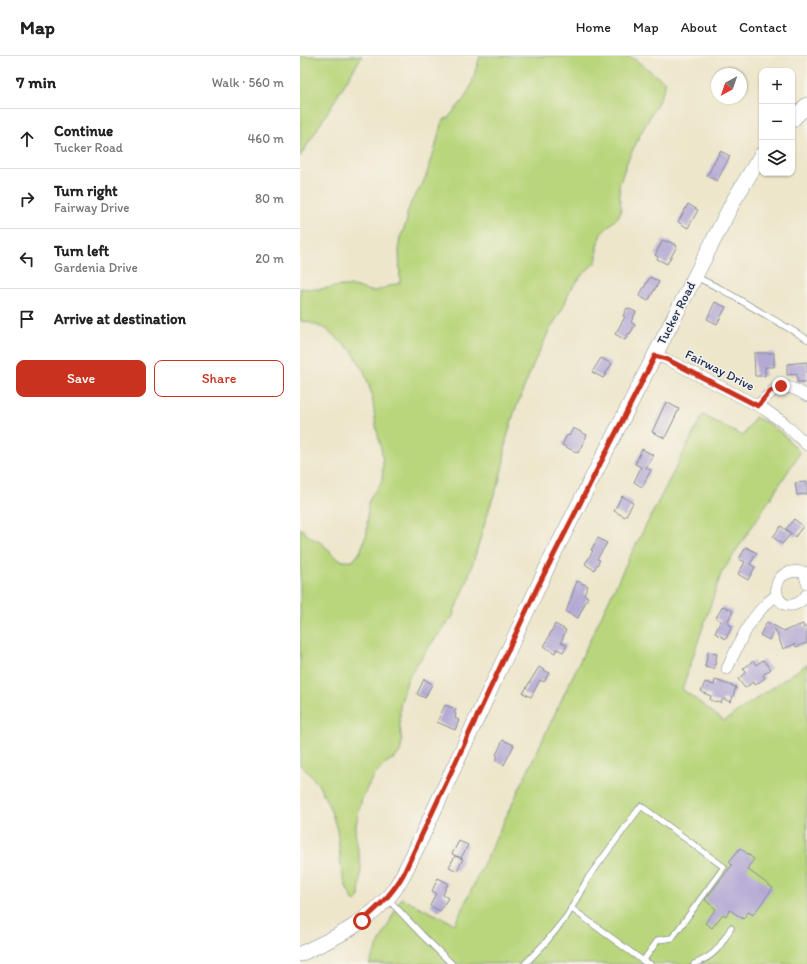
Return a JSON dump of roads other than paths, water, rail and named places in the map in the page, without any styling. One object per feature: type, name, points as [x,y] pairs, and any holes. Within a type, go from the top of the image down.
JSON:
[{"type":"main road","points":[[795,117],[807,105]]},
{"type":"main road","name":"Tucker Road","points":[[300,954],[344,933],[362,921],[387,898],[399,882],[537,588],[734,200],[759,159]]},
{"type":"street","name":"Fairway Drive","points":[[655,356],[666,359],[758,406],[784,423],[807,445]]},
{"type":"street","points":[[758,406],[770,391],[781,386],[794,388],[807,396]]},
{"type":"street","points":[[806,574],[791,572],[784,574],[778,580],[776,588],[780,601],[786,605],[792,606],[800,603],[807,594]]},
{"type":"street","points":[[727,669],[741,639],[759,610],[765,603],[777,595]]},
{"type":"lane","points":[[695,276],[721,289],[807,339]]},
{"type":"lane","points":[[525,964],[553,934],[567,916],[588,878],[641,806],[724,867],[672,938],[658,940],[643,961]]},
{"type":"lane","points":[[387,898],[452,964]]},
{"type":"lane","points":[[571,908],[643,961],[650,964]]},
{"type":"lane","points":[[694,964],[708,959],[716,952],[731,928]]}]
